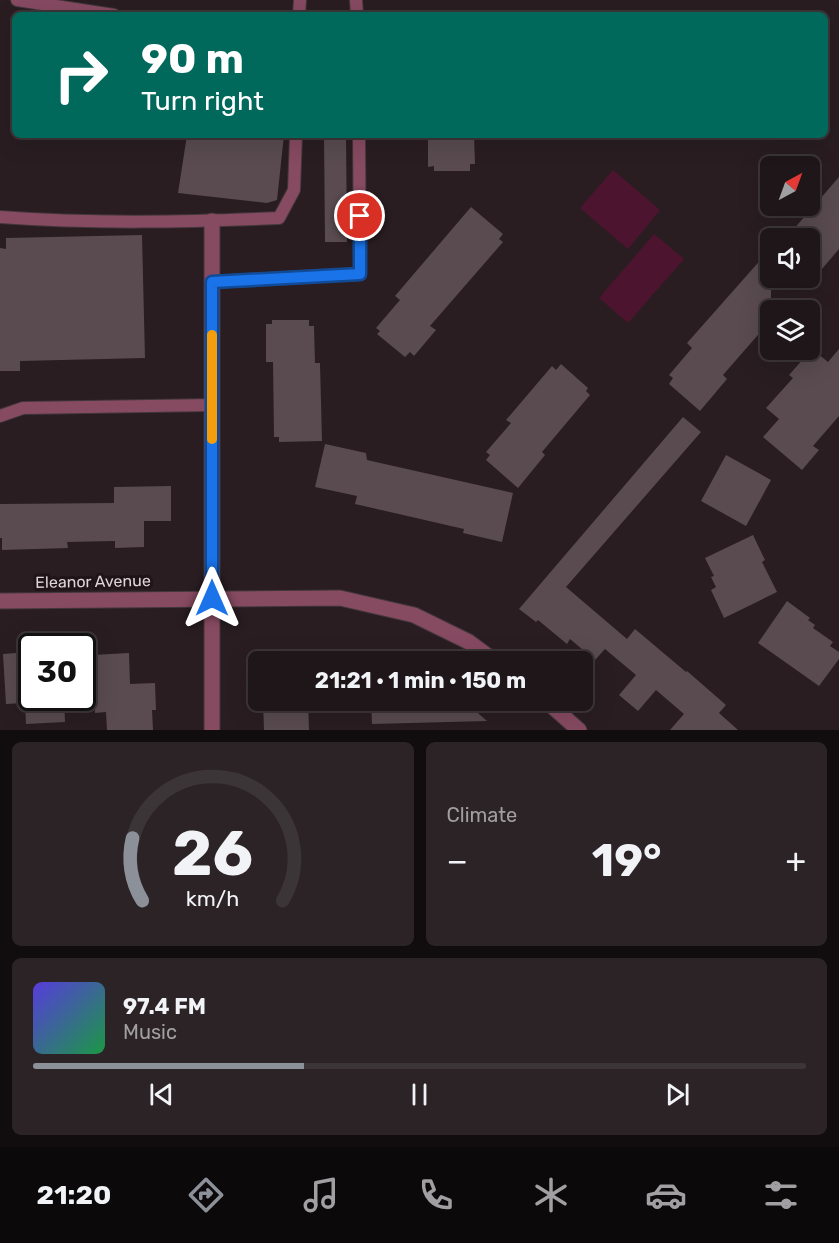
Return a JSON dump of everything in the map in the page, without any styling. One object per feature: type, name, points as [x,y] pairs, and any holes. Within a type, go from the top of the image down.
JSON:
[{"type":"street","points":[[212,221],[212,730]]},
{"type":"street","name":"Eleanor Avenue","points":[[0,601],[340,598],[414,615],[469,642],[481,651]]},
{"type":"street","points":[[557,711],[579,730]]},
{"type":"lane","points":[[17,0],[95,12]]},
{"type":"lane","points":[[0,218],[69,222],[279,218],[294,190],[296,138]]},
{"type":"lane","points":[[212,282],[360,274],[358,138]]},
{"type":"lane","points":[[0,416],[23,408],[212,405]]},
{"type":"shaded area","points":[[613,170],[660,210],[628,249],[580,208]]},
{"type":"shaded area","points":[[654,234],[684,259],[628,323],[599,298]]},
{"type":"building","points":[[187,138],[284,138],[277,200],[267,203],[178,193]]},
{"type":"building","points":[[324,138],[346,138],[347,242],[325,242]]},
{"type":"building","points":[[428,138],[474,138],[475,164],[470,164],[470,171],[434,171],[434,166],[428,167]]},
{"type":"building","points":[[839,177],[839,249],[820,271],[820,228],[795,228],[805,216],[820,216],[820,199]]},
{"type":"building","points":[[471,207],[503,234],[499,239],[503,242],[430,326],[436,330],[414,356],[410,352],[405,357],[377,334],[380,331],[376,328],[400,300],[395,296]]},
{"type":"building","points":[[142,235],[145,358],[20,361],[20,371],[0,371],[0,248],[6,249],[6,238]]},
{"type":"building","points":[[760,260],[760,288],[771,288],[771,300],[760,300],[760,333],[723,375],[727,379],[700,411],[669,384],[673,378],[669,375],[692,348],[687,343]]},
{"type":"building","points":[[272,320],[309,320],[309,326],[314,326],[315,363],[320,363],[322,441],[279,442],[279,437],[274,437],[273,362],[266,362],[266,324],[272,324]]},
{"type":"building","points":[[839,349],[839,416],[813,446],[819,450],[802,470],[763,437],[779,419],[766,408],[793,378],[789,375],[802,360],[820,360],[820,356],[828,362]]},
{"type":"building","points":[[561,364],[588,388],[586,391],[590,395],[542,452],[545,455],[518,488],[486,460],[490,455],[486,452],[511,423],[506,420],[552,366],[556,370]]},
{"type":"building","points":[[683,417],[701,432],[566,587],[627,639],[635,629],[687,671],[726,705],[719,713],[738,730],[670,730],[684,714],[656,690],[638,711],[619,695],[636,675],[605,649],[595,660],[593,651],[584,651],[570,639],[567,644],[538,620],[536,622],[519,609]]},
{"type":"building","points":[[325,444],[366,453],[367,460],[513,493],[502,542],[463,533],[464,529],[355,504],[357,496],[315,487]]},
{"type":"building","points":[[726,455],[771,480],[746,526],[701,501]]},
{"type":"building","points":[[171,486],[171,521],[144,521],[144,547],[115,548],[115,541],[67,542],[68,548],[2,550],[0,504],[114,503],[114,487]]},
{"type":"building","points":[[753,535],[765,560],[762,562],[777,592],[724,618],[711,590],[716,587],[711,577],[714,576],[705,558]]},
{"type":"building","points":[[787,601],[810,618],[808,620],[815,625],[813,628],[833,642],[830,646],[839,652],[839,659],[819,686],[758,643]]},
{"type":"building","points":[[18,653],[18,703],[6,704],[3,654]]},
{"type":"building","points":[[129,653],[130,684],[155,683],[156,710],[152,710],[153,730],[107,730],[106,712],[95,713],[96,655]]},
{"type":"building","points":[[25,711],[65,711],[65,722],[26,724]]},
{"type":"building","points":[[263,711],[308,711],[309,730],[264,730]]},
{"type":"building","points":[[371,711],[476,711],[487,721],[372,724]]},
{"type":"slow traffic","points":[[212,335],[212,439]]},
{"type":"route","points":[[212,598],[212,282],[360,274],[360,216]]}]
